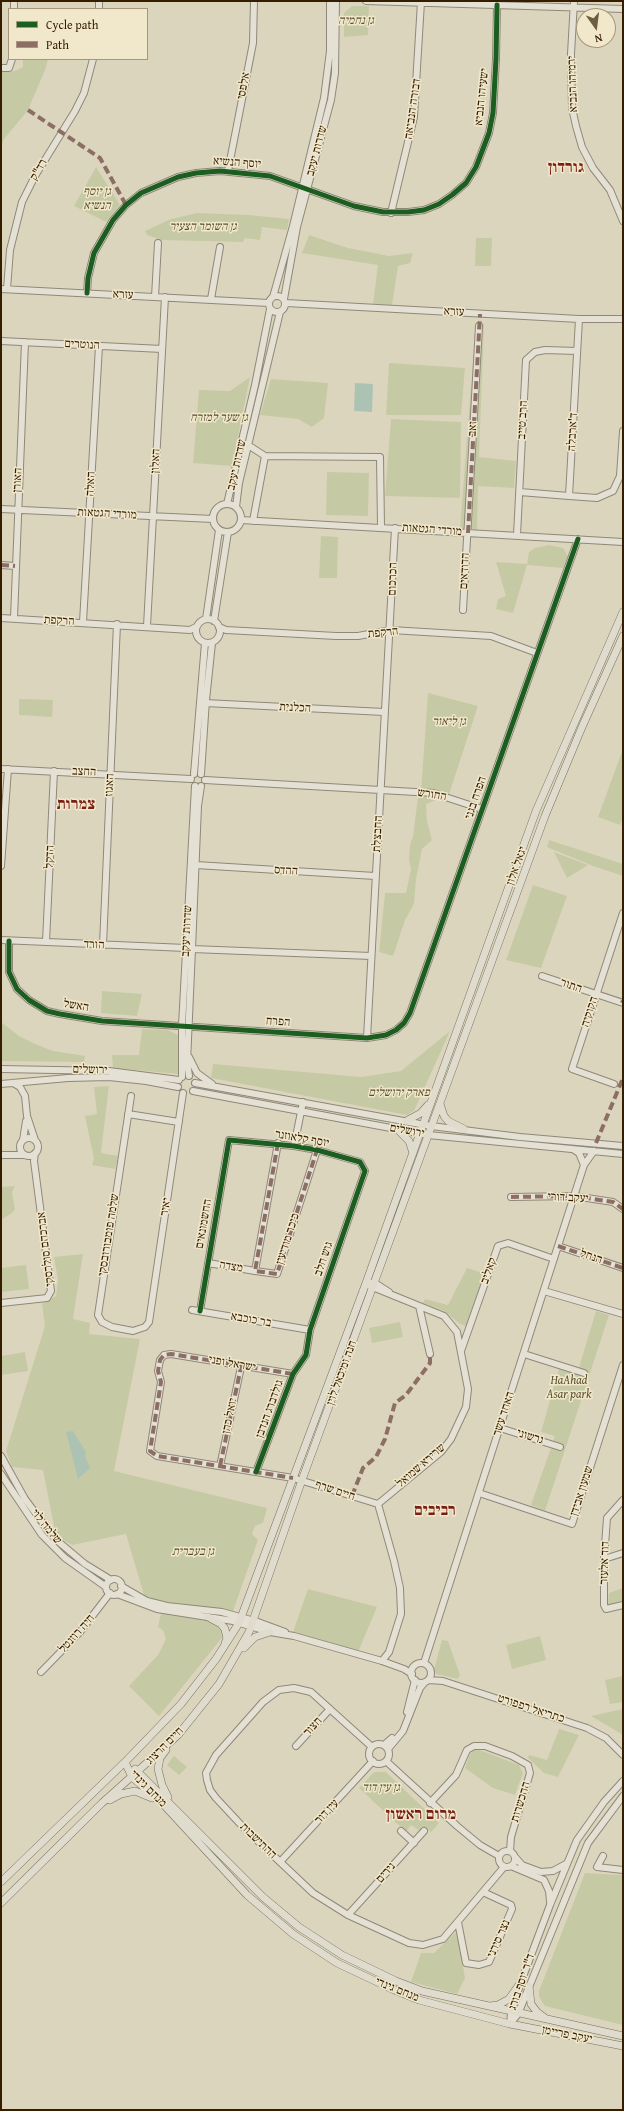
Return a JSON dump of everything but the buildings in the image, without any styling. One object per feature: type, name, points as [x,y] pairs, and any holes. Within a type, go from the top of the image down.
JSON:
[{"type":"main road","name":"יגאל אלון","points":[[423,1124],[536,811],[623,612]]},
{"type":"main road","name":"יגאל אלון","points":[[431,1126],[545,816],[582,727],[623,636]]},
{"type":"main road","points":[[406,1121],[421,1113],[432,1100]]},
{"type":"main road","points":[[440,1104],[444,1116],[448,1121],[464,1129]]},
{"type":"main road","name":"חנה ומיכאל לוין","points":[[253,1624],[302,1480],[374,1286],[424,1134],[423,1124]]},
{"type":"main road","name":"חנה ומיכאל לוין","points":[[240,1620],[255,1586],[293,1478],[414,1153],[424,1134],[431,1126]]},
{"type":"main road","points":[[397,1129],[412,1145],[414,1153]]},
{"type":"main road","points":[[208,1617],[221,1624],[227,1631],[225,1646]]},
{"type":"main road","name":"חיים הרצוג","points":[[1,1882],[182,1704],[225,1646],[240,1620]]},
{"type":"main road","name":"חיים הרצוג","points":[[1,1903],[102,1803],[178,1735],[219,1684],[253,1624]]},
{"type":"main road","points":[[229,1667],[247,1644],[255,1637],[270,1632]]},
{"type":"main road","points":[[172,1804],[160,1781],[159,1764],[164,1753],[178,1735]]},
{"type":"main road","name":"מנחם גינדי","points":[[124,1762],[138,1771],[172,1804],[253,1889],[309,1934],[358,1964],[409,1987],[515,2013]]},
{"type":"main road","name":"מנחם גינדי","points":[[124,1762],[132,1777],[163,1804],[257,1904],[294,1934],[337,1963],[406,1995],[510,2024]]},
{"type":"main road","points":[[102,1803],[121,1794],[135,1791],[145,1794],[163,1804]]},
{"type":"main road","points":[[480,2005],[492,2006],[505,2002],[514,1994],[521,1982]]},
{"type":"main road","points":[[529,1986],[530,1999],[534,2008],[540,2016],[551,2021]]},
{"type":"main road","name":"יעקב פריימן","points":[[515,2013],[623,2036]]},
{"type":"main road","name":"יעקב פריימן","points":[[510,2024],[623,2046]]},
{"type":"street","name":"אלפסי","points":[[228,171],[253,43],[254,1]]},
{"type":"street","name":"שדרות יעקב","points":[[285,301],[297,227],[329,74],[330,1]]},
{"type":"street","name":"שדרות יעקב","points":[[273,297],[331,100],[334,80],[336,1]]},
{"type":"street","points":[[366,1],[497,5],[574,4],[623,10]]},
{"type":"street","name":"דבורה הנביאה","points":[[391,213],[414,116],[422,2]]},
{"type":"street","name":"ירמיהו הנביא","points":[[574,4],[572,108],[576,126],[582,147],[593,168],[610,190],[623,221]]},
{"type":"street","name":"ישעיהו הנביא","points":[[305,187],[354,206],[391,213],[424,210],[439,204],[466,183],[476,167],[489,133],[493,113],[497,5]]},
{"type":"street","points":[[1,68],[9,68],[12,60]]},
{"type":"street","name":"רד\"ק","points":[[4,289],[10,250],[22,202],[35,176],[75,111],[84,93],[93,60]]},
{"type":"street","name":"יוסף הנשיא","points":[[87,293],[88,278],[96,247],[108,227],[126,205],[147,190],[178,177],[203,172],[228,171],[270,176],[305,187]]},
{"type":"street","points":[[155,297],[158,243]]},
{"type":"street","points":[[211,299],[220,247]]},
{"type":"street","name":"עזרא","points":[[4,289],[211,299],[269,306]]},
{"type":"street","points":[[280,296],[285,301],[284,309],[280,312],[274,312],[269,306],[273,297],[280,296]]},
{"type":"street","name":"האלון","points":[[147,626],[165,297]]},
{"type":"street","name":"עזרא","points":[[285,301],[579,319],[623,319]]},
{"type":"street","name":"שדרות יעקב","points":[[227,504],[256,384],[269,306]]},
{"type":"street","name":"שדרות יעקב","points":[[236,507],[248,445],[280,312]]},
{"type":"street","name":"ד'ארבלה","points":[[569,496],[579,319]]},
{"type":"street","name":"זאב","points":[[468,533],[479,326]]},
{"type":"street","name":"הנוטרים","points":[[1,341],[162,349]]},
{"type":"street","name":"האורן","points":[[14,618],[17,510],[25,342]]},
{"type":"street","name":"האלה","points":[[83,622],[99,346]]},
{"type":"street","name":"הרב טייב","points":[[516,535],[520,492],[526,360],[535,352],[545,350],[577,351]]},
{"type":"street","points":[[520,492],[597,498],[609,494],[617,487],[622,466],[623,431]]},
{"type":"street","points":[[248,445],[265,456],[380,457],[381,527]]},
{"type":"street","points":[[253,521],[265,456]]},
{"type":"street","points":[[227,504],[236,507],[240,513],[241,520],[236,528],[228,532],[220,530],[214,523],[213,519],[215,510],[227,504]]},
{"type":"street","name":"מורדי הגטאות","points":[[1,509],[213,519]]},
{"type":"street","name":"מורדי הגטאות","points":[[241,520],[623,542]]},
{"type":"street","name":"הכרכום","points":[[391,630],[395,528]]},
{"type":"street","points":[[212,643],[205,643],[198,639],[196,630],[206,619],[220,530]]},
{"type":"street","points":[[214,621],[228,532]]},
{"type":"street","name":"הדודאים","points":[[463,610],[468,533]]},
{"type":"street","name":"הפרח בגני","points":[[366,1038],[386,1034],[396,1030],[404,1023],[410,1013],[578,539]]},
{"type":"street","points":[[1,565],[15,566]]},
{"type":"street","name":"הרקפת","points":[[1,618],[196,630]]},
{"type":"street","points":[[206,619],[214,621],[219,627],[220,635]]},
{"type":"street","name":"האגוז","points":[[103,945],[117,624]]},
{"type":"street","name":"הרקפת","points":[[219,627],[226,630],[358,636],[391,630],[491,636],[538,653]]},
{"type":"street","points":[[200,784],[195,776],[212,643],[226,630]]},
{"type":"street","name":"החבצלת","points":[[366,1038],[384,712],[391,630]]},
{"type":"street","points":[[200,784],[195,776],[205,643]]},
{"type":"street","name":"הכלנית","points":[[205,703],[384,712]]},
{"type":"street","points":[[1,866],[4,769]]},
{"type":"street","name":"החצב","points":[[4,769],[195,776]]},
{"type":"street","name":"הדקל","points":[[46,942],[54,771]]},
{"type":"street","name":"שדרות יעקב","points":[[189,948],[196,865],[200,784]]},
{"type":"street","name":"שדרות יעקב","points":[[183,1077],[189,948],[200,784]]},
{"type":"street","points":[[200,784],[380,790]]},
{"type":"street","name":"החורש","points":[[380,790],[433,793],[482,809]]},
{"type":"street","name":"ההדס","points":[[196,865],[375,876]]},
{"type":"street","name":"הקוקיה","points":[[614,1084],[572,1069],[623,913]]},
{"type":"street","name":"הורד","points":[[1,940],[371,956]]},
{"type":"street","name":"האשל","points":[[9,941],[10,972],[17,989],[29,1000],[47,1011],[102,1021],[185,1026]]},
{"type":"street","name":"התור","points":[[542,976],[623,1003]]},
{"type":"street","name":"שדרות יעקב","points":[[183,1077],[188,1054],[185,1026]]},
{"type":"street","name":"הפרח","points":[[185,1026],[366,1038]]},
{"type":"street","points":[[188,1054],[197,1073],[207,1081],[223,1088]]},
{"type":"street","name":"ירושלים","points":[[1,1069],[109,1071],[183,1077]]},
{"type":"street","points":[[183,1077],[195,1083],[194,1090],[190,1093],[183,1093],[178,1087],[183,1077]]},
{"type":"street","name":"ירושלים","points":[[1,1084],[108,1078],[146,1081],[178,1087]]},
{"type":"street","points":[[25,1096],[30,1085],[36,1081]]},
{"type":"street","points":[[3,1155],[30,1156],[35,1154],[38,1145],[27,1116],[25,1096],[20,1087],[13,1083]]},
{"type":"street","name":"ירושלים","points":[[195,1083],[431,1126],[623,1146]]},
{"type":"street","name":"ירושלים","points":[[194,1090],[424,1134],[623,1154]]},
{"type":"street","name":"יאיר","points":[[149,1322],[183,1093]]},
{"type":"street","name":"שלמה פומבורובסקי","points":[[131,1096],[98,1315],[102,1322],[112,1327],[133,1331],[145,1327],[149,1322]]},
{"type":"street","points":[[294,1146],[303,1102]]},
{"type":"street","points":[[128,1114],[179,1122]]},
{"type":"street","points":[[3,1155],[20,1146],[23,1140],[27,1116]]},
{"type":"street","points":[[23,1140],[30,1138],[35,1140]]},
{"type":"street","name":"יוסף קלאוזנר","points":[[229,1140],[278,1143],[317,1150],[360,1162],[364,1166],[365,1171]]},
{"type":"street","name":"החשמונאים","points":[[200,1311],[229,1140]]},
{"type":"street","name":"כיכר מודיעין","points":[[278,1143],[255,1271],[277,1274],[317,1150]]},
{"type":"street","points":[[20,1146],[25,1155]]},
{"type":"street","points":[[571,1149],[579,1153],[584,1165]]},
{"type":"street","name":"האחד עשר","points":[[424,1664],[584,1165],[594,1151]]},
{"type":"street","name":"אברכהם סולרסקי","points":[[1,1303],[46,1298],[51,1291],[34,1161],[35,1154]]},
{"type":"street","name":"גוש חלב","points":[[306,1355],[310,1330],[365,1171]]},
{"type":"street","name":"יעקב דורי","points":[[511,1197],[574,1196],[613,1202],[623,1208]]},
{"type":"street","name":"קאליב","points":[[461,1351],[498,1246],[508,1243],[554,1259]]},
{"type":"street","name":"הנחל","points":[[558,1246],[623,1268]]},
{"type":"street","name":"מצדה","points":[[208,1263],[255,1271]]},
{"type":"street","name":"שרירא שמואל","points":[[366,1283],[398,1298],[444,1316],[457,1332],[468,1389],[466,1408],[451,1439],[440,1452],[378,1504]]},
{"type":"street","points":[[544,1291],[623,1314]]},
{"type":"street","points":[[419,1306],[430,1354]]},
{"type":"street","name":"בר כוכבא","points":[[192,1310],[310,1330]]},
{"type":"street","name":"ישראל ופני","points":[[158,1456],[150,1451],[161,1382],[158,1371],[160,1360],[164,1355],[170,1354],[241,1367],[293,1374]]},
{"type":"street","points":[[524,1354],[584,1373]]},
{"type":"street","name":"גולדברג הנדבן","points":[[256,1472],[293,1374],[306,1355]]},
{"type":"street","name":"שמעון אבידן","points":[[479,1493],[572,1524],[623,1365]]},
{"type":"street","name":"יואל כהן","points":[[220,1466],[241,1367]]},
{"type":"street","name":"גרשוני","points":[[500,1428],[560,1446]]},
{"type":"street","name":"שלמה לוי","points":[[1,1456],[24,1499],[54,1538],[85,1564],[111,1580]]},
{"type":"street","name":"חיים שרף","points":[[158,1456],[293,1478],[378,1504]]},
{"type":"street","name":"שלמה לוי","points":[[1,1474],[42,1535],[65,1558],[106,1587]]},
{"type":"street","name":"דוד אלעזר","points":[[623,1501],[607,1518],[604,1560],[604,1605],[606,1609],[623,1605]]},
{"type":"street","points":[[378,1504],[394,1560],[400,1588],[401,1614],[389,1652],[382,1662]]},
{"type":"street","points":[[604,1560],[623,1553]]},
{"type":"street","points":[[240,1620],[156,1609],[117,1594],[110,1593],[106,1587],[111,1580],[117,1580],[122,1586],[147,1601],[167,1606],[222,1612],[240,1620],[382,1662],[413,1674]]},
{"type":"street","points":[[117,1594],[121,1591],[122,1586]]},
{"type":"street","name":"חיה רוזנטל","points":[[41,1672],[80,1632],[110,1593]]},
{"type":"street","points":[[253,1624],[270,1632],[294,1636]]},
{"type":"street","points":[[419,1663],[424,1664],[430,1669],[428,1679],[420,1688],[405,1727],[386,1747],[400,1729],[413,1674],[419,1663]]},
{"type":"street","name":"כתריאל רפפורט","points":[[413,1674],[428,1679],[439,1680],[587,1728],[606,1738],[623,1755]]},
{"type":"street","name":"ההתישבות","points":[[372,1747],[311,1692],[294,1688],[274,1693],[263,1702],[221,1749],[210,1764],[206,1773],[210,1790],[216,1798],[243,1827],[313,1893],[348,1915],[409,1944],[423,1945],[435,1943],[443,1939],[504,1867]]},
{"type":"street","name":"חצור","points":[[296,1746],[330,1709]]},
{"type":"street","points":[[378,1744],[386,1747],[389,1755],[386,1761],[381,1763],[373,1761],[370,1753],[372,1747],[378,1744]]},
{"type":"street","name":"ההכשרות","points":[[430,1803],[456,1775],[467,1750],[474,1746],[485,1746],[512,1756],[528,1765],[530,1773],[511,1837],[510,1851]]},
{"type":"street","name":"כתריאל רפפורט","points":[[617,1749],[623,1760]]},
{"type":"street","name":"עין דור","points":[[280,1862],[373,1761]]},
{"type":"street","points":[[386,1761],[430,1803],[480,1845],[499,1856]]},
{"type":"street","name":"ד\"ר יוסף בורג","points":[[515,2013],[521,1982],[567,1863],[586,1827],[604,1802],[623,1781]]},
{"type":"street","name":"ד\"ר יוסף בורג","points":[[510,2024],[529,1986],[588,1843],[623,1796]]},
{"type":"street","points":[[401,1831],[414,1843]]},
{"type":"street","name":"נירים","points":[[348,1915],[424,1831]]},
{"type":"street","points":[[499,1856],[502,1852],[510,1851],[522,1864],[546,1872],[560,1868],[567,1863]]},
{"type":"street","points":[[499,1856],[500,1864],[504,1867],[511,1866],[544,1880],[549,1891],[550,1905]]},
{"type":"street","points":[[603,1856],[597,1867],[623,1870]]},
{"type":"street","points":[[511,1866],[515,1863],[516,1858]]},
{"type":"street","name":"נצר סירני","points":[[458,1922],[466,1963],[479,1965],[489,1962],[512,1909],[511,1905],[483,1892]]},
{"type":"green space","name":"גן נחמיה","points":[[352,6],[369,6],[368,35],[344,37],[344,13]]},
{"type":"green space","points":[[23,60],[48,60],[28,110],[4,139],[1,146],[1,71],[15,71],[23,67]]},
{"type":"green space","name":"גן יוסף הנשיא","points":[[96,167],[120,205],[106,222],[74,206]]},
{"type":"green space","name":"גן השומר הצעיר","points":[[197,213],[249,215],[289,219],[287,230],[262,227],[260,240],[245,238],[243,242],[162,240],[147,235],[145,231],[171,219]]},
{"type":"green space","points":[[309,235],[348,248],[389,256],[413,253],[410,263],[398,266],[392,305],[373,304],[378,265],[302,253]]},
{"type":"green space","points":[[476,238],[492,238],[491,266],[475,266]]},
{"type":"green space","points":[[476,322],[484,324],[479,457],[516,461],[514,488],[478,486],[477,530],[460,529]]},
{"type":"green space","points":[[389,363],[465,368],[461,415],[386,415]]},
{"type":"green space","name":"גן שער למזרח","points":[[250,377],[232,466],[193,463],[199,390],[230,391]]},
{"type":"green space","points":[[271,379],[328,383],[324,418],[312,427],[298,419],[260,415]]},
{"type":"green space","points":[[391,419],[461,422],[460,498],[385,496]]},
{"type":"green space","points":[[327,472],[369,473],[368,516],[326,515]]},
{"type":"green space","points":[[321,536],[338,537],[337,578],[319,578]]},
{"type":"green space","points":[[549,545],[563,548],[568,556],[563,568],[527,565],[513,613],[496,609],[498,599],[506,596],[496,562],[527,564],[529,552],[535,548]]},
{"type":"green space","name":"גן ליאור","points":[[428,693],[478,706],[449,794],[421,791]]},
{"type":"green space","points":[[19,699],[53,700],[52,717],[19,715]]},
{"type":"green space","points":[[623,749],[623,818],[620,825],[598,817]]},
{"type":"green space","points":[[434,796],[434,801],[426,804],[427,821],[432,840],[422,849],[416,879],[414,904],[405,920],[393,956],[379,952],[385,893],[406,893],[411,869],[409,860],[410,845],[413,836],[418,797]]},
{"type":"green space","points":[[549,840],[623,864],[623,876],[593,866],[547,847]]},
{"type":"green space","points":[[554,852],[588,865],[567,878]]},
{"type":"green space","points":[[533,885],[567,896],[541,968],[506,960]]},
{"type":"green space","points":[[102,991],[142,994],[137,1016],[101,1013]]},
{"type":"green space","points":[[1,1022],[19,1036],[35,1044],[53,1051],[85,1056],[84,1062],[1,1061]]},
{"type":"green space","points":[[142,1029],[168,1030],[178,1035],[178,1074],[113,1068],[112,1055],[139,1055]]},
{"type":"green space","name":"פארק ירושלים","points":[[450,1031],[414,1111],[407,1115],[211,1078],[213,1064],[361,1077],[401,1071]]},
{"type":"green space","points":[[109,1086],[101,1153],[118,1156],[115,1169],[92,1165],[94,1159],[85,1116],[97,1114],[94,1087]]},
{"type":"green space","points":[[15,1186],[12,1192],[15,1209],[12,1213],[1,1220],[1,1187]]},
{"type":"green space","name":"גן בעברית","points":[[83,1254],[73,1319],[90,1323],[89,1334],[140,1339],[114,1471],[267,1508],[263,1523],[255,1526],[252,1534],[258,1540],[225,1634],[159,1716],[129,1686],[158,1655],[166,1639],[163,1630],[158,1627],[163,1604],[144,1595],[126,1534],[72,1545],[56,1536],[43,1470],[12,1467],[6,1451],[45,1326],[42,1304],[56,1296],[58,1280],[54,1257]]},
{"type":"green space","points":[[26,1265],[29,1289],[1,1292],[1,1268]]},
{"type":"green space","points":[[467,1268],[487,1274],[469,1327],[460,1324],[444,1311],[423,1303],[425,1299],[448,1305]]},
{"type":"green space","name":"HaAhad Asar park","points":[[596,1311],[609,1315],[545,1511],[531,1505],[555,1436],[541,1432],[559,1369],[577,1374]]},
{"type":"green space","points":[[400,1322],[403,1337],[372,1343],[369,1328]]},
{"type":"green space","points":[[25,1352],[28,1371],[1,1375],[1,1356]]},
{"type":"green space","points":[[623,1588],[623,1601],[608,1605],[609,1593]]},
{"type":"green space","points":[[308,1589],[377,1607],[358,1652],[293,1632]]},
{"type":"green space","points":[[540,1636],[546,1660],[512,1669],[506,1645]]},
{"type":"green space","points":[[442,1640],[448,1641],[460,1675],[458,1679],[436,1674],[434,1670]]},
{"type":"green space","points":[[623,1676],[623,1702],[610,1704],[605,1680]]},
{"type":"green space","points":[[623,1709],[623,1735],[591,1716]]},
{"type":"green space","points":[[559,1729],[579,1735],[558,1777],[544,1773],[528,1758],[529,1755],[547,1760]]},
{"type":"green space","points":[[477,1749],[519,1765],[523,1773],[515,1795],[493,1788],[465,1768],[470,1754]]},
{"type":"green space","points":[[174,1756],[187,1767],[179,1775],[167,1765]]},
{"type":"green space","name":"גן עין דוד","points":[[374,1772],[386,1772],[439,1823],[431,1832],[425,1827],[420,1831],[411,1825],[406,1832],[359,1788]]},
{"type":"green space","points":[[585,1873],[623,1875],[623,2025],[545,2006],[539,1997],[539,1991]]},
{"type":"green space","points":[[457,1931],[465,1978],[457,1994],[411,1982],[421,1953],[434,1953]]},
{"type":"shaded area","points":[[355,383],[373,384],[372,412],[354,411]]},
{"type":"shaded area","points":[[73,1431],[86,1452],[85,1456],[90,1468],[78,1479],[66,1432]]},
{"type":"marked path","points":[[28,110],[100,158],[126,205]]},
{"type":"marked path","points":[[468,533],[480,314]]},
{"type":"marked path","points":[[1,565],[15,566]]},
{"type":"marked path","points":[[596,1143],[623,1078]]},
{"type":"marked path","points":[[278,1143],[255,1271],[277,1274],[317,1150]]},
{"type":"marked path","points":[[511,1197],[574,1196],[613,1202],[623,1209]]},
{"type":"marked path","points":[[558,1246],[623,1268]]},
{"type":"marked path","points":[[293,1374],[171,1354],[164,1355],[160,1360],[158,1371],[161,1382],[150,1451],[157,1456],[293,1478]]},
{"type":"marked path","points":[[352,1496],[363,1468],[376,1457],[385,1439],[395,1403],[406,1395],[430,1363],[430,1354]]},
{"type":"marked path","points":[[220,1466],[241,1367]]},
{"type":"cycle path","points":[[87,293],[88,278],[94,253],[113,220],[126,205],[141,193],[178,177],[196,173],[220,171],[270,176],[354,206],[383,212],[408,212],[424,210],[439,204],[452,195],[466,183],[476,167],[489,133],[493,113],[497,5]]},
{"type":"cycle path","points":[[9,941],[9,972],[17,989],[29,1000],[47,1011],[60,1014],[102,1021],[367,1038],[386,1035],[396,1030],[404,1023],[410,1013],[578,539]]},
{"type":"cycle path","points":[[200,1311],[229,1140],[294,1146],[317,1150],[360,1162],[365,1171],[310,1330],[306,1355],[293,1374],[256,1472]]},
{"type":"district","name":"גורדון","points":[[566,168]]},
{"type":"district","name":"צמרות","points":[[76,805]]},
{"type":"district","name":"רביבים","points":[[435,1511]]},
{"type":"district","name":"מרום ראשון","points":[[421,1815]]}]
